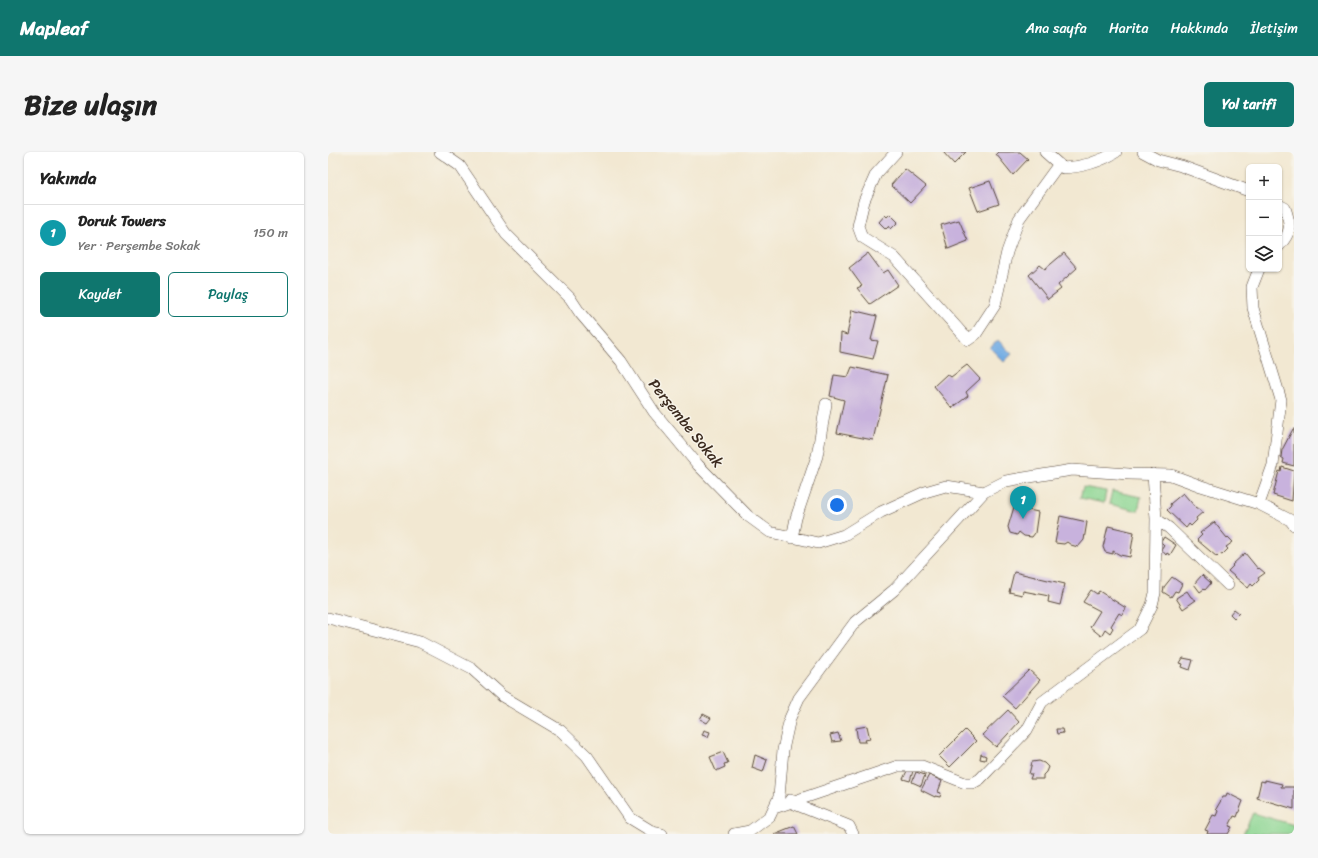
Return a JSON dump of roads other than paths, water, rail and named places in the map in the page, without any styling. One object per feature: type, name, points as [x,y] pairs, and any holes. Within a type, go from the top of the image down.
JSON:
[{"type":"street","name":"Perşembe Sokak","points":[[440,152],[460,166],[506,234],[570,298],[580,313],[621,361],[654,412],[698,465],[748,516],[770,532],[818,543],[844,535],[881,512],[925,492],[946,486],[984,492]]},
{"type":"street","points":[[896,152],[876,174],[864,201],[858,226],[862,237],[894,257],[968,340],[976,334],[995,305],[1007,252],[1019,219],[1058,164]]},
{"type":"street","points":[[1045,152],[1063,168],[1077,167],[1092,163],[1116,152]]},
{"type":"street","points":[[1143,152],[1158,160],[1181,166],[1246,190]]},
{"type":"street","points":[[1282,206],[1291,213],[1290,225],[1286,239],[1282,243]]},
{"type":"street","points":[[1258,272],[1252,287],[1253,308],[1282,400],[1273,465],[1259,504]]},
{"type":"street","points":[[792,538],[796,518],[817,456],[826,404]]},
{"type":"street","points":[[734,834],[750,831],[770,816],[774,808],[779,797],[783,750],[790,718],[799,698],[855,622],[894,590],[984,492],[1006,480],[1072,470],[1171,475],[1259,504],[1290,520],[1294,525]]},
{"type":"street","points":[[774,808],[898,766],[922,766],[965,783],[973,783],[980,779],[1027,730],[1042,702],[1140,629],[1152,605],[1155,593],[1156,520],[1153,474]]},
{"type":"street","points":[[1156,520],[1169,528],[1228,585]]},
{"type":"street","points":[[328,618],[420,642],[472,669],[502,696],[561,731],[587,756],[630,818],[652,832],[662,834]]},
{"type":"street","points":[[780,786],[792,803],[849,826],[853,834]]},
{"type":"water","points":[[998,340],[1012,354],[1004,362],[990,348]]},
{"type":"place","name":"Doruk Towers","points":[[1023,519]]}]
